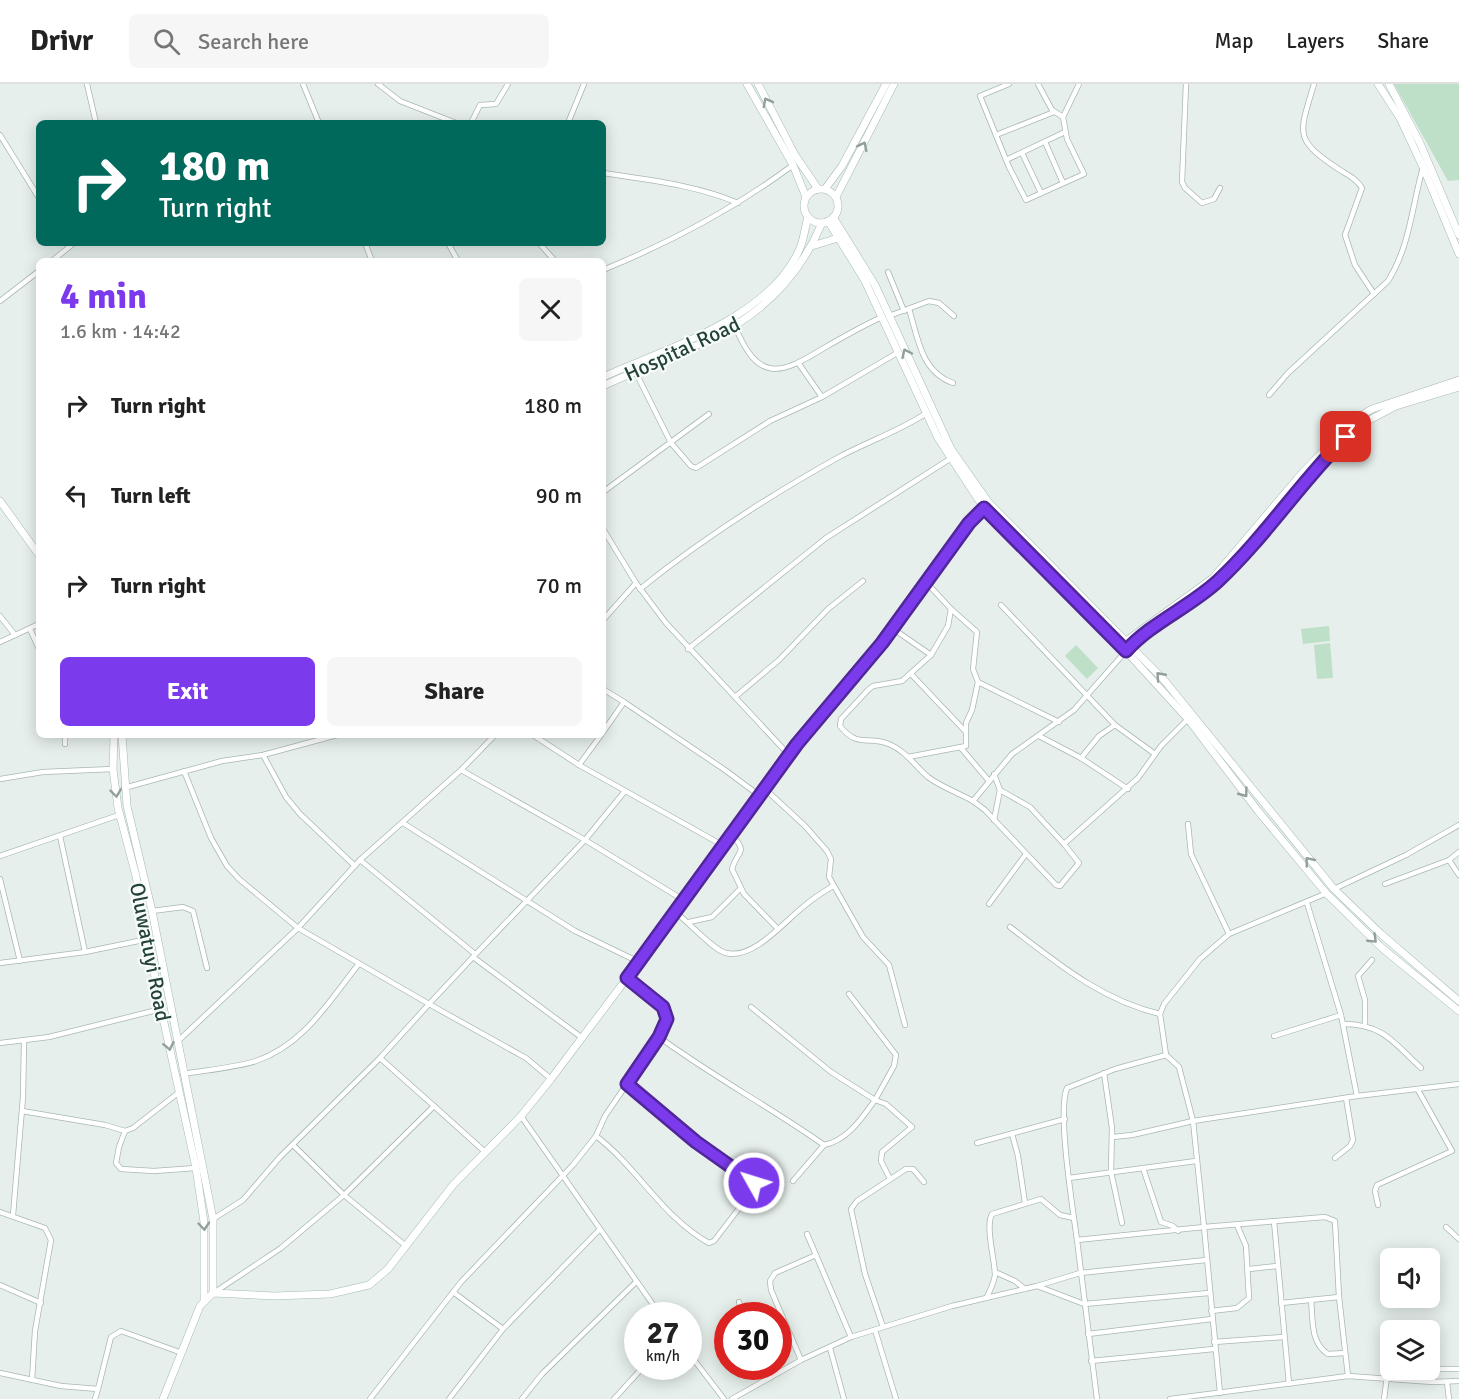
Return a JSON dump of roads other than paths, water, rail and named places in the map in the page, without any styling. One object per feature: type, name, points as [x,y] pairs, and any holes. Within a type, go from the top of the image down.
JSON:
[{"type":"street","points":[[87,84],[95,120]]},
{"type":"street","points":[[312,84],[304,87],[318,120]]},
{"type":"street","points":[[378,84],[400,100],[449,120]]},
{"type":"street","points":[[472,120],[480,105],[496,104],[508,84]]},
{"type":"street","points":[[569,120],[584,84]]},
{"type":"street","points":[[747,84],[793,165],[806,197],[804,211],[808,217],[828,220],[875,285],[897,353],[925,414],[987,506],[1126,645],[1190,717],[1334,889],[1381,934],[1459,1001]]},
{"type":"street","points":[[758,84],[795,155],[821,189],[836,197]]},
{"type":"street","points":[[828,220],[838,204],[836,197],[894,84]]},
{"type":"street","points":[[1009,84],[980,96],[1006,160],[1026,200],[1084,174],[1065,132],[1063,117],[1079,84]]},
{"type":"street","points":[[1038,84],[1054,112],[1063,117]]},
{"type":"street","points":[[1186,84],[1182,182],[1202,203],[1214,199],[1220,188]]},
{"type":"street","points":[[1314,84],[1305,116],[1303,136],[1309,148],[1354,179],[1362,188],[1345,235],[1355,265],[1374,294]]},
{"type":"street","points":[[1378,84],[1400,118],[1459,254]]},
{"type":"street","points":[[1389,84],[1420,143],[1459,234]]},
{"type":"street","points":[[806,197],[821,189],[842,166],[883,85]]},
{"type":"street","points":[[996,135],[1054,112]]},
{"type":"street","points":[[1006,160],[1065,132]]},
{"type":"street","points":[[0,135],[36,193]]},
{"type":"street","points":[[1045,142],[1063,183]]},
{"type":"street","points":[[1022,153],[1041,193]]},
{"type":"street","points":[[606,269],[652,250],[713,219],[793,165]]},
{"type":"street","points":[[1269,394],[1388,281],[1399,264],[1409,232],[1423,167]]},
{"type":"street","points":[[606,173],[672,184],[738,202]]},
{"type":"street","name":"Hospital Road","points":[[606,377],[710,330],[755,303],[789,269],[800,248],[808,217]]},
{"type":"street","points":[[828,220],[885,317],[953,457]]},
{"type":"street","name":"Hospital Road","points":[[606,385],[735,326],[769,300],[795,273],[828,220]]},
{"type":"street","points":[[812,246],[838,238]]},
{"type":"street","points":[[56,258],[70,246]]},
{"type":"street","points":[[542,246],[552,258]]},
{"type":"street","points":[[888,272],[928,364],[939,378],[953,383]]},
{"type":"street","points":[[0,301],[36,273]]},
{"type":"street","points":[[735,326],[748,350],[765,367],[781,371],[800,364],[862,326],[906,310],[935,302],[954,316]]},
{"type":"street","points":[[634,371],[671,443],[691,466],[696,468],[770,421],[822,398],[897,353]]},
{"type":"street","points":[[800,364],[822,398]]},
{"type":"street","points":[[973,801],[1012,754],[1059,722],[1088,696],[1126,645],[1212,578],[1303,471],[1355,419],[1372,409],[1459,380]]},
{"type":"street","points":[[1126,645],[1215,584],[1239,561],[1309,477],[1356,427],[1396,406],[1459,387]]},
{"type":"street","points":[[606,490],[709,414]]},
{"type":"street","points":[[640,589],[687,551],[777,492],[841,456],[925,414]]},
{"type":"street","points":[[688,649],[826,538],[953,457]]},
{"type":"street","points":[[0,501],[36,551]]},
{"type":"street","points":[[213,1293],[307,1295],[354,1289],[381,1277],[453,1185],[521,1116],[551,1079],[685,901],[789,755],[927,583],[969,523],[987,506]]},
{"type":"street","points":[[606,534],[640,589],[688,649],[789,755]]},
{"type":"street","points":[[735,697],[779,660],[828,609],[863,581]]},
{"type":"street","points":[[606,617],[636,583]]},
{"type":"street","points":[[909,757],[961,748],[967,743],[965,731],[978,682],[973,669],[977,632],[927,583]]},
{"type":"street","points":[[1001,605],[1115,725],[1155,754]]},
{"type":"street","points":[[951,609],[948,626],[931,655],[912,675],[902,681],[873,686],[839,723],[846,734],[852,738],[888,743],[909,757],[936,783],[973,801],[1056,885],[1060,886],[1079,863],[1030,807],[1000,790]]},
{"type":"street","points":[[0,616],[15,635]]},
{"type":"street","points":[[0,642],[36,626]]},
{"type":"street","points":[[892,628],[931,655]]},
{"type":"street","points":[[30,629],[36,642]]},
{"type":"street","points":[[912,675],[965,731]]},
{"type":"street","points":[[978,682],[1059,722]]},
{"type":"street","points":[[606,691],[760,796]]},
{"type":"street","points":[[606,727],[624,702]]},
{"type":"street","points":[[1064,844],[1128,789],[1145,770],[1155,754],[1190,717]]},
{"type":"street","points":[[1190,717],[1257,811],[1326,893],[1382,948],[1459,1011]]},
{"type":"street","points":[[1081,758],[1099,736],[1115,725]]},
{"type":"street","points":[[1039,736],[1081,758],[1128,789]]},
{"type":"street","points":[[64,738],[65,744]]},
{"type":"street","name":"Oluwatuyi Road","points":[[114,738],[113,769],[119,815],[136,876],[178,1093],[196,1168],[204,1222],[204,1300]]},
{"type":"street","name":"Oluwatuyi Road","points":[[122,738],[124,788],[152,912],[213,1219],[213,1293]]},
{"type":"street","points":[[124,788],[222,761],[263,755],[326,738]]},
{"type":"street","points":[[177,1042],[298,928],[360,860],[461,770],[492,738]]},
{"type":"street","points":[[538,738],[579,765],[724,846]]},
{"type":"street","points":[[579,765],[598,738]]},
{"type":"street","points":[[961,748],[989,781]]},
{"type":"street","points":[[263,755],[286,797],[300,814],[355,866]]},
{"type":"street","points":[[0,779],[43,771],[113,769]]},
{"type":"street","points":[[461,770],[585,840],[685,901]]},
{"type":"street","points":[[184,771],[211,837],[227,866],[251,890],[298,928],[526,1058],[551,1079]]},
{"type":"street","points":[[994,774],[1000,790],[994,820]]},
{"type":"street","points":[[765,789],[828,851],[831,859],[828,872],[833,886],[863,937],[889,965],[905,1025]]},
{"type":"street","points":[[213,1219],[243,1200],[293,1145],[380,1058],[474,955],[528,902],[585,840],[625,791]]},
{"type":"street","points":[[0,856],[119,815]]},
{"type":"street","points":[[403,823],[476,866],[575,931],[639,962]]},
{"type":"street","points":[[1188,824],[1191,854],[1229,934]]},
{"type":"street","points":[[1220,1393],[1193,1120],[1179,1067],[1166,1055],[1160,1014],[1164,1004],[1200,959],[1229,934],[1307,903],[1406,855],[1459,825]]},
{"type":"street","points":[[732,835],[741,845],[742,850],[732,869],[740,889],[777,929]]},
{"type":"street","points":[[60,836],[85,952]]},
{"type":"street","points":[[1385,884],[1449,860],[1459,852]]},
{"type":"street","points":[[989,904],[1026,854]]},
{"type":"street","points":[[360,860],[474,955],[581,1037]]},
{"type":"street","points":[[1449,860],[1459,875]]},
{"type":"street","points":[[0,879],[20,960]]},
{"type":"street","points":[[676,913],[724,953],[749,950],[833,886]]},
{"type":"street","points":[[689,922],[712,917],[740,889]]},
{"type":"street","points":[[1307,903],[1341,1015],[1357,1096]]},
{"type":"street","points":[[152,912],[183,907],[193,911],[207,968]]},
{"type":"street","points":[[1010,927],[1096,989],[1117,1001],[1160,1014]]},
{"type":"street","points":[[0,963],[85,952],[149,939]]},
{"type":"street","points":[[1365,1024],[1365,1000],[1358,976],[1372,960]]},
{"type":"street","points":[[183,1074],[246,1063],[274,1053],[312,1023],[358,964]]},
{"type":"street","points":[[370,1399],[453,1292],[501,1237],[563,1178],[596,1136],[605,1116],[659,1037],[667,1019],[663,1007],[627,978]]},
{"type":"street","points":[[793,1181],[824,1145],[837,1140],[851,1130],[875,1100],[894,1066],[896,1056],[849,993]]},
{"type":"street","points":[[751,1007],[831,1072],[885,1104],[912,1127],[882,1152],[881,1161],[890,1179]]},
{"type":"street","points":[[0,1043],[24,1041],[161,1009]]},
{"type":"street","points":[[1274,1036],[1341,1015]]},
{"type":"street","points":[[1343,1024],[1365,1024],[1393,1041],[1421,1068]]},
{"type":"street","points":[[659,1037],[706,1071],[758,1100],[824,1145]]},
{"type":"street","points":[[13,1215],[22,1111],[24,1041]]},
{"type":"street","points":[[1097,1399],[1083,1304],[1064,1095],[1067,1088],[1104,1073],[1166,1055]]},
{"type":"street","points":[[380,1058],[484,1151]]},
{"type":"street","points":[[1104,1073],[1113,1137],[1111,1172],[1122,1223]]},
{"type":"street","points":[[596,1136],[620,1157],[685,1227],[709,1243],[714,1241],[753,1190],[754,1183],[696,1142],[627,1084]]},
{"type":"street","points":[[1113,1137],[1132,1135],[1193,1120],[1459,1084]]},
{"type":"street","points":[[1378,1205],[1375,1191],[1377,1185],[1452,1151],[1418,1090]]},
{"type":"street","points":[[22,1111],[96,1123],[126,1131],[178,1093]]},
{"type":"street","points":[[1335,1158],[1350,1146],[1353,1140],[1346,1098]]},
{"type":"street","points":[[164,1399],[204,1300],[281,1248],[344,1195],[434,1106]]},
{"type":"street","points":[[521,1116],[651,1302]]},
{"type":"street","points":[[977,1143],[1065,1119]]},
{"type":"street","points":[[126,1131],[118,1147],[116,1163],[122,1169],[153,1171],[196,1168]]},
{"type":"street","points":[[1012,1134],[1018,1156],[1025,1203]]},
{"type":"street","points":[[293,1145],[344,1195],[406,1246]]},
{"type":"street","points":[[1070,1178],[1196,1161]]},
{"type":"street","points":[[883,1327],[865,1274],[851,1209],[857,1201],[910,1168],[924,1182]]},
{"type":"street","points":[[1143,1168],[1161,1222],[1173,1226],[1178,1231]]},
{"type":"street","points":[[986,1298],[994,1282],[990,1218],[996,1212],[1041,1199],[1060,1215],[1074,1218]]},
{"type":"street","points":[[0,1212],[31,1221],[49,1233],[51,1240],[35,1331],[32,1380]]},
{"type":"street","points":[[1077,1240],[1325,1217],[1335,1221],[1339,1297],[1348,1376]]},
{"type":"street","points":[[1274,1221],[1288,1384]]},
{"type":"street","points":[[1211,1311],[1245,1304],[1249,1298],[1246,1246],[1237,1225]]},
{"type":"street","points":[[1446,1227],[1459,1239]]},
{"type":"street","points":[[449,1399],[503,1329],[599,1230]]},
{"type":"street","points":[[807,1234],[851,1338]]},
{"type":"street","points":[[801,1360],[771,1290],[770,1281],[775,1273],[816,1255]]},
{"type":"street","points":[[792,1365],[851,1338],[883,1327],[1080,1273],[1206,1260]]},
{"type":"street","points":[[1249,1269],[1277,1266]]},
{"type":"street","points":[[995,1272],[1015,1281],[1025,1289]]},
{"type":"street","points":[[522,1399],[542,1374],[636,1282]]},
{"type":"street","points":[[0,1285],[41,1303]]},
{"type":"street","points":[[1037,1286],[1083,1304],[1209,1293]]},
{"type":"street","points":[[453,1292],[503,1329]]},
{"type":"street","points":[[1281,1303],[1339,1297]]},
{"type":"street","points":[[1311,1300],[1318,1346],[1328,1354],[1345,1353]]},
{"type":"street","points":[[1088,1334],[1212,1319]]},
{"type":"street","points":[[875,1330],[896,1399]]},
{"type":"street","points":[[95,1399],[111,1337],[115,1332],[121,1331],[182,1353]]},
{"type":"street","points":[[1214,1342],[1283,1337]]},
{"type":"street","points":[[830,1348],[844,1399]]},
{"type":"street","points":[[1091,1361],[1214,1349]]},
{"type":"street","points":[[1433,1382],[1433,1376],[1439,1369],[1459,1369]]},
{"type":"street","points":[[702,1370],[724,1399]]},
{"type":"street","points":[[0,1373],[61,1386],[98,1389]]},
{"type":"street","points":[[1170,1399],[1348,1376],[1380,1377]]},
{"type":"street","points":[[614,1399],[631,1380]]},
{"type":"street","points":[[732,1399],[766,1380]]},
{"type":"street","points":[[1384,1399],[1387,1380]]},
{"type":"street","points":[[1415,1380],[1459,1381]]},
{"type":"street","points":[[1448,1382],[1449,1399]]},
{"type":"street","points":[[715,1399],[720,1394]]}]
